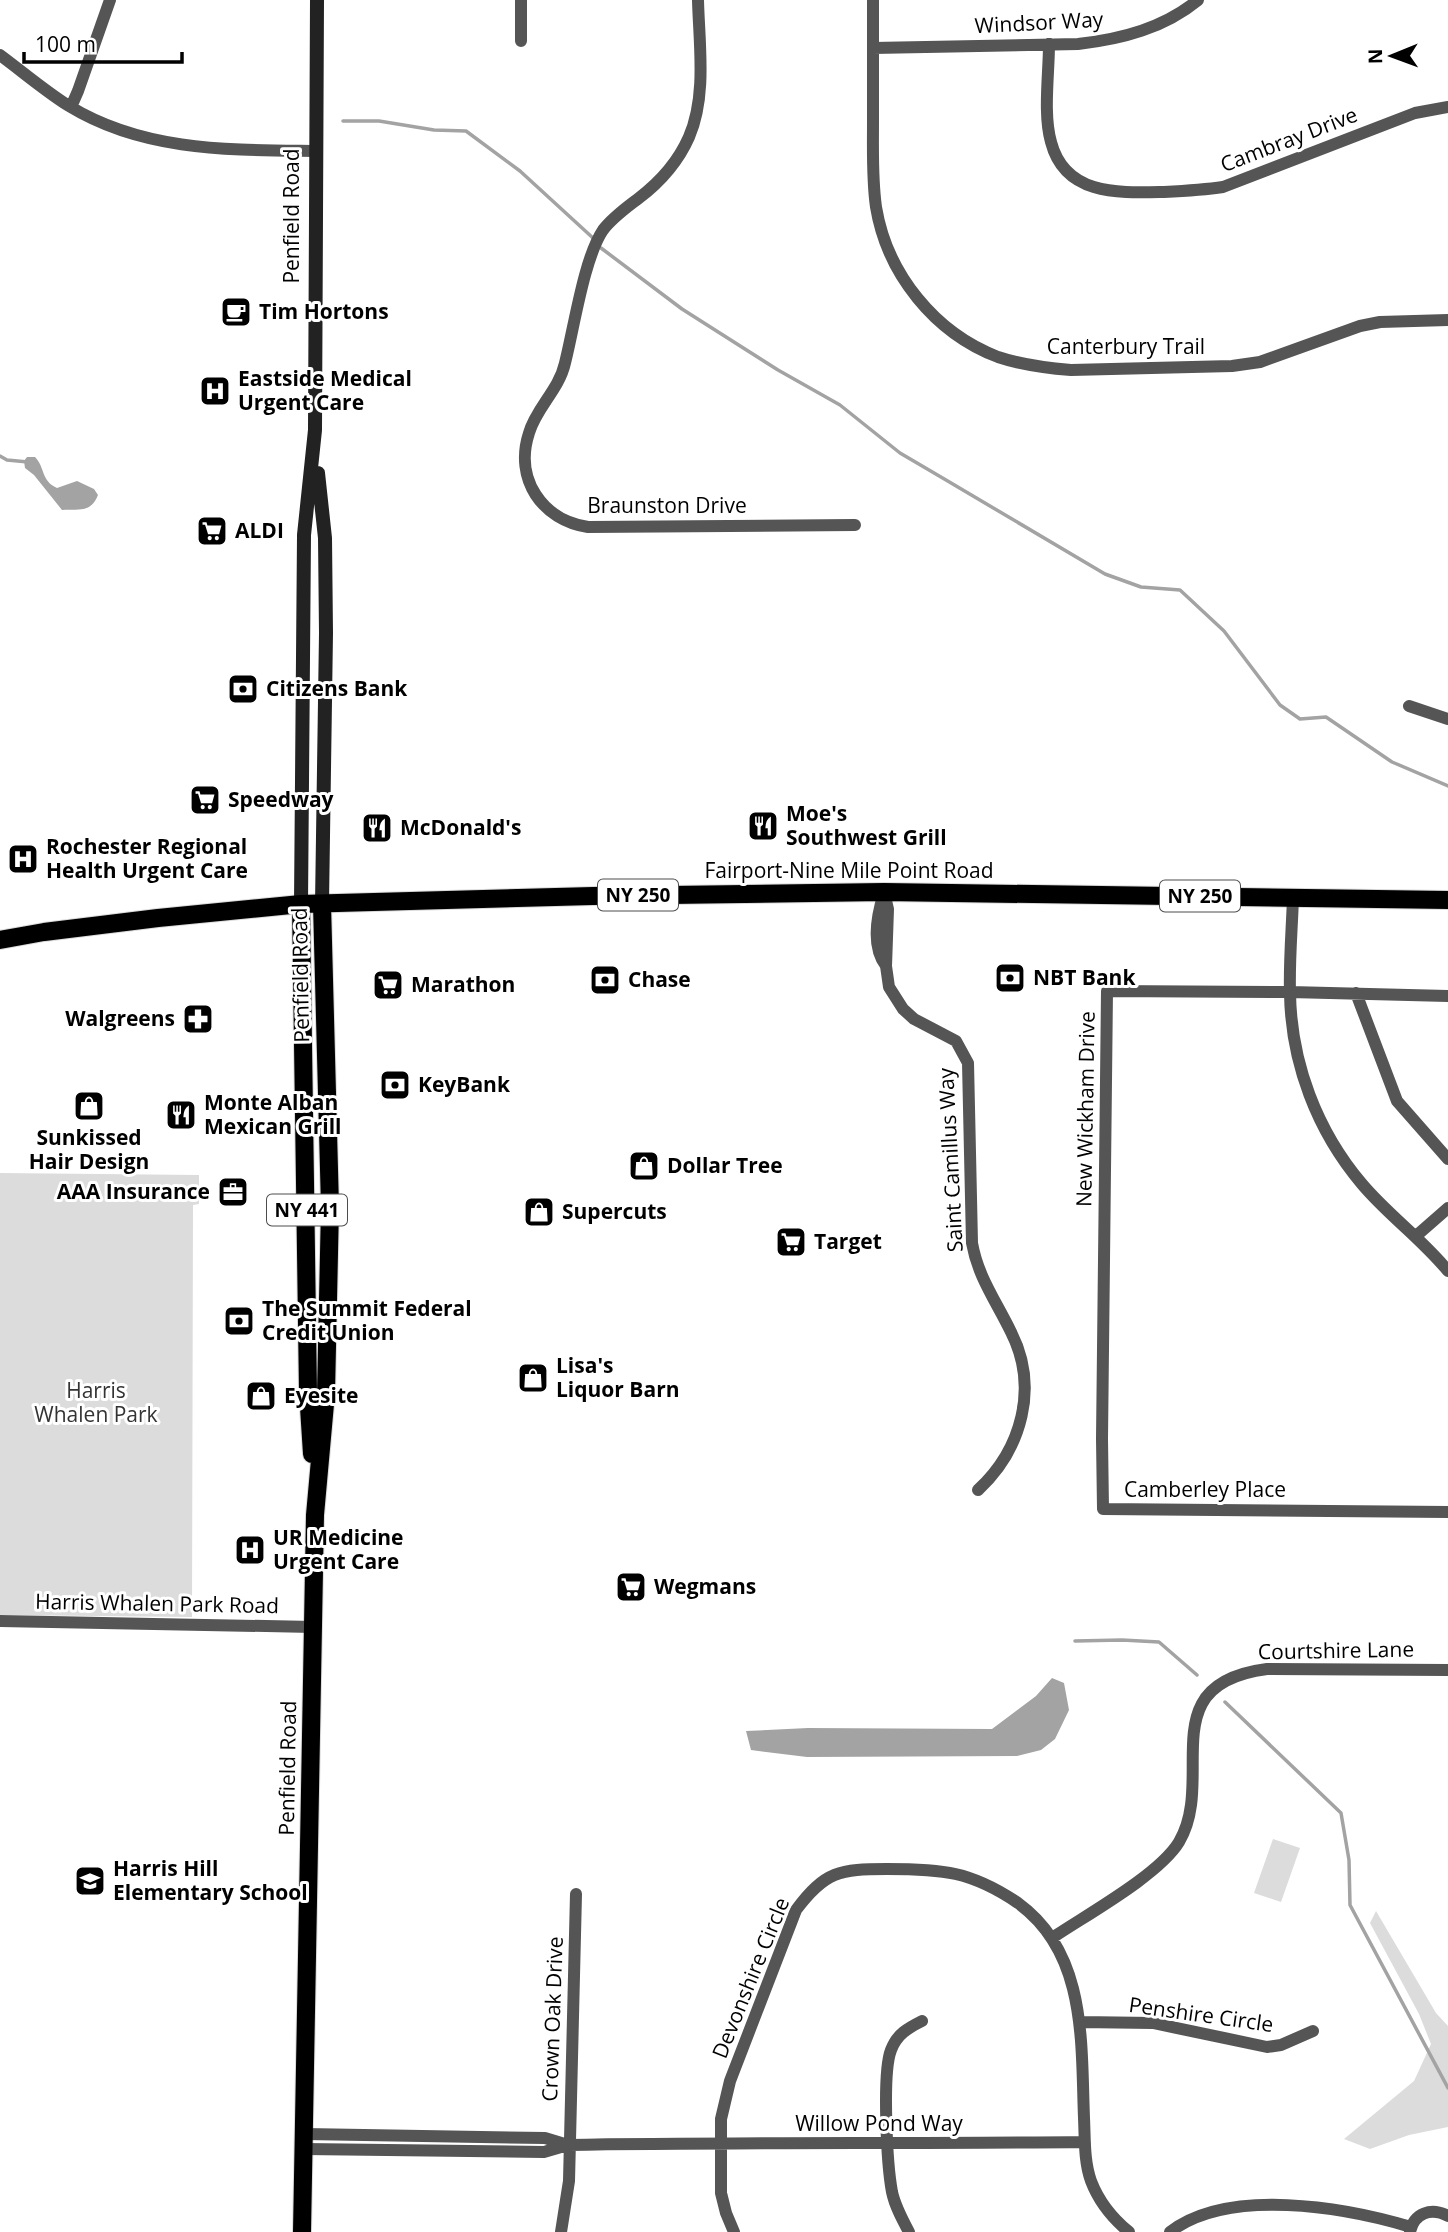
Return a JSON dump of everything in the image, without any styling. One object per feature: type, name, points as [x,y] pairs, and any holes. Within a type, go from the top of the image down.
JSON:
[{"type":"main road","name":"Penfield Road","points":[[315,1515],[326,1393],[330,1207],[322,904],[325,551],[315,433],[317,0]]},
{"type":"main road","name":"Penfield Road","points":[[302,2232],[315,1515],[309,1392],[301,904],[304,535],[315,433]]},
{"type":"main road","name":"Fairport-Nine Mile Point Road","points":[[0,940],[158,918],[301,904],[884,892],[1448,900]]},
{"type":"street","points":[[71,107],[110,0]]},
{"type":"street","points":[[521,0],[521,41]]},
{"type":"street","name":"Braunston Drive","points":[[698,0],[698,103],[690,136],[671,167],[657,183],[612,220],[597,241],[565,367],[528,433],[525,456],[529,481],[534,493],[550,512],[567,522],[588,527],[855,525]]},
{"type":"street","name":"Canterbury Trail","points":[[873,0],[873,175],[882,232],[894,263],[912,293],[950,330],[975,346],[998,356],[1047,368],[1071,370],[1232,366],[1260,362],[1360,326],[1380,322],[1448,320]]},
{"type":"street","name":"Windsor Way","points":[[873,48],[1100,41],[1137,32],[1170,19],[1198,0]]},
{"type":"street","name":"Cambray Drive","points":[[1049,44],[1048,126],[1051,143],[1057,157],[1072,176],[1084,184],[1112,192],[1223,187],[1415,113],[1448,107]]},
{"type":"street","points":[[0,55],[71,107],[125,130],[170,143],[220,150],[315,151]]},
{"type":"street","points":[[1409,706],[1448,719]]},
{"type":"street","name":"Saint Camillus Way","points":[[884,892],[888,909],[886,966],[889,987],[903,1009],[914,1019],[956,1041],[968,1063],[972,1243],[975,1261],[1012,1333],[1022,1361],[1025,1386],[1022,1420],[1009,1453],[990,1479],[978,1490]]},
{"type":"street","points":[[1293,897],[1290,992],[1298,1060],[1305,1084],[1323,1125],[1349,1169],[1448,1271]]},
{"type":"street","name":"New Wickham Drive","points":[[1102,1326],[1107,991],[1448,996]]},
{"type":"street","points":[[1356,993],[1397,1101],[1448,1159]]},
{"type":"street","points":[[1416,1236],[1448,1208]]},
{"type":"street","name":"Camberley Place","points":[[1102,1326],[1103,1509],[1448,1512]]},
{"type":"street","name":"Harris Whalen Park Road","points":[[0,1620],[313,1627]]},
{"type":"street","name":"Courtshire Lane","points":[[1052,1938],[1157,1867],[1179,1841],[1190,1806],[1194,1723],[1206,1699],[1219,1686],[1245,1672],[1267,1669],[1448,1670]]},
{"type":"street","name":"Devonshire Circle","points":[[734,2232],[721,2193],[721,2119],[730,2081],[796,1910],[814,1886],[851,1869],[943,1870],[994,1887],[1033,1914],[1063,1956],[1076,1996],[1080,2022],[1085,2143]]},
{"type":"street","name":"Crown Oak Drive","points":[[568,2145],[576,1894]]},
{"type":"street","points":[[909,2232],[898,2213],[892,2193],[888,2144],[887,2062],[898,2037],[906,2029],[922,2021]]},
{"type":"street","name":"Penshire Circle","points":[[1080,2022],[1153,2023],[1267,2047],[1281,2045],[1313,2031]]},
{"type":"street","name":"Willow Pond Way","points":[[305,2142],[544,2151],[568,2145],[720,2142],[1085,2143]]},
{"type":"street","points":[[1085,2143],[1090,2179],[1098,2197],[1116,2222],[1129,2232]]},
{"type":"street","points":[[561,2232],[569,2181],[568,2145]]},
{"type":"street","points":[[1170,2232],[1190,2218],[1208,2211],[1251,2206],[1327,2210],[1375,2216],[1411,2230],[1420,2215],[1426,2212],[1441,2212],[1448,2216]]},
{"type":"green space","name":"Harris Whalen Park","points":[[0,1173],[199,1175],[199,1204],[193,1205],[192,1617],[0,1615]]},
{"type":"green space","points":[[1273,1839],[1300,1848],[1281,1902],[1254,1893]]},
{"type":"green space","points":[[1376,1911],[1436,2013],[1448,2026],[1448,2127],[1409,2135],[1370,2149],[1344,2139],[1414,2081],[1431,2044],[1419,2014],[1370,1923]]},
{"type":"shaded area","points":[[27,457],[35,457],[52,485],[57,488],[77,481],[94,489],[98,495],[95,501],[84,509],[62,510],[34,475],[25,468],[24,461]]},
{"type":"shaded area","points":[[1052,1678],[1064,1683],[1069,1710],[1055,1739],[1041,1750],[1017,1756],[807,1757],[751,1750],[746,1731],[808,1728],[992,1729],[1036,1696]]},
{"type":"waterway","points":[[343,121],[379,121],[434,130],[466,131],[520,171],[593,238]]},
{"type":"waterway","points":[[601,248],[682,309],[778,370],[840,405],[900,453],[1105,574],[1141,587],[1180,590],[1224,631],[1280,705],[1300,719],[1326,717],[1392,762],[1448,786]]},
{"type":"waterway","points":[[0,456],[7,460],[28,462]]},
{"type":"waterway","points":[[1075,1641],[1159,1642],[1197,1675]]},
{"type":"waterway","points":[[1225,1702],[1341,1813],[1349,1860],[1350,1905],[1448,2088]]},
{"type":"place","name":"Tim Hortons","points":[[236,312]]},
{"type":"place","name":"Eastside Medical Urgent Care","points":[[215,391]]},
{"type":"place","name":"ALDI","points":[[212,531]]},
{"type":"place","name":"Citizens Bank","points":[[243,689]]},
{"type":"place","name":"Speedway","points":[[205,800]]},
{"type":"place","name":"Moe's Southwest Grill","points":[[763,826]]},
{"type":"place","name":"McDonald's","points":[[377,828]]},
{"type":"place","name":"Rochester Regional Health Urgent Care","points":[[23,859]]},
{"type":"place","name":"NBT Bank","points":[[1010,978]]},
{"type":"place","name":"Chase","points":[[605,980]]},
{"type":"place","name":"Marathon","points":[[388,985]]},
{"type":"place","name":"Walgreens","points":[[198,1019]]},
{"type":"place","name":"KeyBank","points":[[395,1085]]},
{"type":"place","name":"Sunkissed Hair Design","points":[[89,1106]]},
{"type":"place","name":"Monte Alban Mexican Grill","points":[[181,1115]]},
{"type":"place","name":"Dollar Tree","points":[[644,1166]]},
{"type":"place","name":"AAA Insurance","points":[[233,1192]]},
{"type":"place","name":"Supercuts","points":[[539,1212]]},
{"type":"place","name":"Target","points":[[791,1242]]},
{"type":"place","name":"The Summit Federal Credit Union","points":[[239,1321]]},
{"type":"place","name":"Lisa's Liquor Barn","points":[[533,1378]]},
{"type":"place","name":"Eyesite","points":[[261,1396]]},
{"type":"place","name":"UR Medicine Urgent Care","points":[[250,1550]]},
{"type":"place","name":"Wegmans","points":[[631,1587]]},
{"type":"place","name":"Harris Hill Elementary School","points":[[90,1881]]}]
